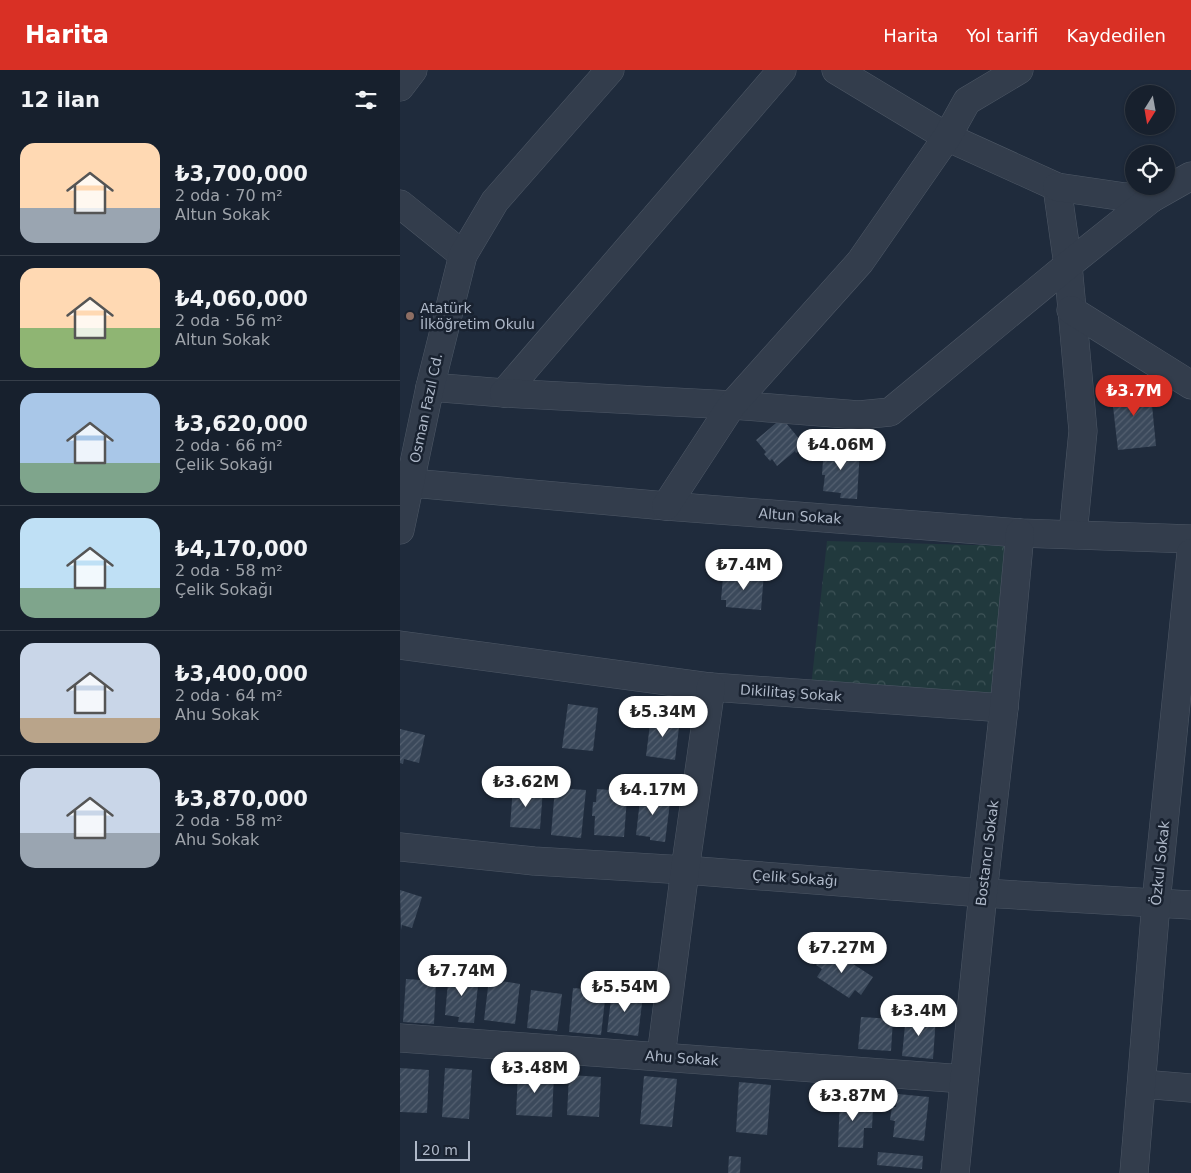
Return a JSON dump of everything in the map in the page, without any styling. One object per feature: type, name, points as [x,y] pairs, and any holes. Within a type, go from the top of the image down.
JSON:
[{"type":"street","points":[[400,87],[413,70]]},
{"type":"street","name":"Osman Fazıl Cd.","points":[[400,530],[405,482],[463,255],[495,201],[610,70]]},
{"type":"street","points":[[504,393],[782,70]]},
{"type":"street","points":[[836,70],[947,137],[1057,187],[1125,197],[1152,198]]},
{"type":"street","points":[[666,506],[732,405],[860,262],[947,137],[967,101],[1019,70]]},
{"type":"street","points":[[430,387],[504,393],[732,405],[859,415],[890,412],[1152,198],[1191,176]]},
{"type":"street","points":[[1057,187],[1068,265],[1083,431],[1073,534]]},
{"type":"street","points":[[400,204],[463,255]]},
{"type":"street","points":[[1071,310],[1191,385]]},
{"type":"street","name":"Altun Sokak","points":[[405,482],[666,506],[1020,533],[1191,539]]},
{"type":"street","name":"Bostancı Sokak","points":[[955,1173],[1004,708],[1020,533]]},
{"type":"street","name":"Özkul Sokak","points":[[1134,1173],[1156,903],[1191,553]]},
{"type":"street","name":"Dikilitaş Sokak","points":[[400,645],[711,687],[1004,708]]},
{"type":"street","points":[[661,1056],[711,687]]},
{"type":"street","name":"Çelik Sokağı","points":[[400,847],[534,862],[685,870],[983,893],[1191,905]]},
{"type":"street","name":"Ahu Sokak","points":[[400,1038],[964,1080]]},
{"type":"street","points":[[1142,1084],[1191,1088]]},
{"type":"green space","points":[[827,541],[1010,546],[997,696],[811,687]]},
{"type":"building","points":[[1150,385],[1156,446],[1118,450],[1111,389]]},
{"type":"building","points":[[782,418],[805,446],[796,453],[795,451],[777,466],[772,459],[770,461],[764,454],[766,452],[756,440]]},
{"type":"building","points":[[824,446],[860,449],[857,499],[840,498],[841,493],[823,491],[825,475],[822,475]]},
{"type":"building","points":[[742,571],[764,573],[761,610],[726,607],[726,600],[721,600],[723,577],[741,578]]},
{"type":"building","points":[[568,704],[598,708],[593,751],[562,748]]},
{"type":"building","points":[[651,716],[680,719],[675,760],[646,756]]},
{"type":"building","points":[[400,729],[425,735],[419,763],[404,759],[403,764],[400,763]]},
{"type":"building","points":[[611,784],[628,785],[624,837],[594,835],[595,816],[592,816],[593,802],[596,802],[597,789],[610,790]]},
{"type":"building","points":[[513,787],[543,789],[540,829],[510,827]]},
{"type":"building","points":[[555,788],[586,790],[581,838],[551,835]]},
{"type":"building","points":[[641,791],[671,795],[665,842],[650,840],[650,837],[636,835]]},
{"type":"building","points":[[400,890],[422,897],[412,928],[402,925],[401,930]]},
{"type":"building","points":[[827,947],[873,977],[861,995],[855,990],[849,998],[817,977],[822,969],[816,965]]},
{"type":"building","points":[[449,972],[479,976],[474,1023],[458,1022],[459,1017],[445,1015]]},
{"type":"building","points":[[406,979],[436,981],[434,1024],[403,1022]]},
{"type":"building","points":[[489,979],[520,984],[515,1024],[484,1020]]},
{"type":"building","points":[[573,988],[606,991],[601,1035],[569,1032]]},
{"type":"building","points":[[531,990],[562,994],[557,1031],[527,1028]]},
{"type":"building","points":[[612,991],[643,995],[638,1036],[607,1032]]},
{"type":"building","points":[[906,1015],[936,1017],[933,1059],[902,1056]]},
{"type":"building","points":[[861,1017],[893,1019],[891,1051],[858,1049]]},
{"type":"building","points":[[400,1068],[429,1070],[427,1113],[400,1112]]},
{"type":"building","points":[[445,1068],[472,1070],[469,1119],[442,1117]]},
{"type":"building","points":[[518,1072],[554,1074],[552,1117],[516,1115]]},
{"type":"building","points":[[569,1075],[601,1077],[599,1117],[567,1115]]},
{"type":"building","points":[[644,1076],[677,1079],[672,1127],[640,1124]]},
{"type":"building","points":[[739,1082],[771,1085],[767,1135],[736,1132]]},
{"type":"building","points":[[898,1094],[929,1097],[924,1141],[893,1137],[895,1121],[890,1120],[892,1107],[896,1107]]},
{"type":"building","points":[[840,1097],[866,1098],[865,1109],[873,1109],[872,1128],[864,1128],[863,1148],[838,1147]]},
{"type":"building","points":[[878,1152],[923,1156],[922,1169],[877,1165]]},
{"type":"building","points":[[729,1156],[741,1157],[740,1173],[728,1173]]},
{"type":"place","name":"Atatürk İlköğretim Okulu","points":[[410,316]]}]
